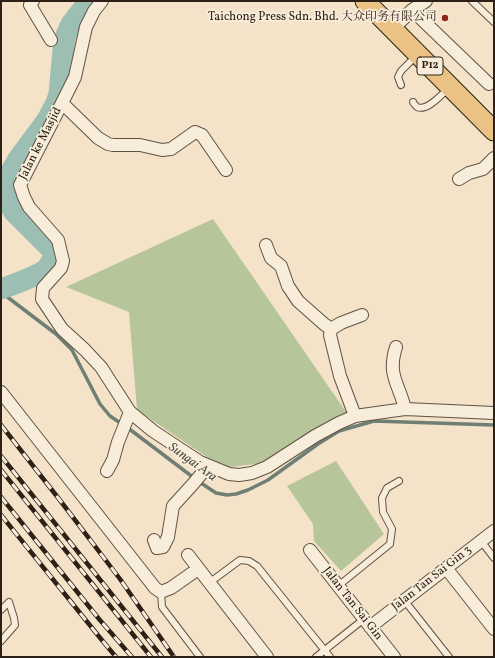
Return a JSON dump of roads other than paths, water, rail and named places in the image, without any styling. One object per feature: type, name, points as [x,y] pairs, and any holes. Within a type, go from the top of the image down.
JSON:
[{"type":"main road","name":"P12","points":[[365,1],[494,131]]},
{"type":"street","points":[[33,1],[30,5],[50,40]]},
{"type":"street","name":"Jalan ke Masjid","points":[[102,1],[94,11],[86,27],[75,77],[20,185],[29,207],[58,240],[63,261],[61,268],[43,288],[42,299],[62,329],[101,367],[129,415],[207,467],[229,474],[239,474],[252,473],[267,467],[315,436],[355,416],[405,409],[494,412]]},
{"type":"street","points":[[393,29],[412,10],[426,1]]},
{"type":"street","points":[[412,10],[492,82]]},
{"type":"street","points":[[62,103],[98,138],[108,144],[140,144],[167,150],[171,149],[195,132],[200,133],[226,170]]},
{"type":"street","points":[[460,179],[469,173],[483,169],[494,158]]},
{"type":"street","points":[[266,245],[271,258],[281,266],[288,286],[298,300],[331,329]]},
{"type":"street","points":[[355,416],[340,376],[330,335],[331,329],[341,323],[362,315]]},
{"type":"street","points":[[396,347],[392,367],[394,378],[405,409]]},
{"type":"street","points":[[1,392],[155,588],[161,592],[171,588],[198,568]]},
{"type":"street","points":[[108,471],[129,415]]},
{"type":"street","points":[[154,540],[157,548],[163,547],[168,537],[173,506],[207,467]]},
{"type":"street","name":"Jalan Tan Sai Gin 3","points":[[367,623],[404,600],[494,531]]},
{"type":"street","name":"Jalan Tan Sai Gin","points":[[310,550],[394,657]]},
{"type":"street","points":[[188,555],[267,657]]},
{"type":"street","points":[[446,568],[494,629]]},
{"type":"lane","points":[[472,1],[494,22]]},
{"type":"lane","points":[[401,85],[398,77],[401,71],[418,54]]},
{"type":"lane","points":[[413,102],[417,107],[427,107],[451,87]]},
{"type":"lane","points":[[338,586],[390,544],[392,529],[383,512],[382,498],[387,488],[399,481]]},
{"type":"lane","points":[[481,541],[494,558]]},
{"type":"lane","points":[[209,583],[240,560],[249,561],[257,566],[330,657]]},
{"type":"lane","points":[[161,592],[162,607],[200,657]]},
{"type":"lane","points":[[404,600],[449,657]]},
{"type":"lane","points":[[1,610],[9,602],[15,625],[1,641]]},
{"type":"lane","points":[[316,657],[367,623]]},
{"type":"waterway","points":[[1,289],[42,272],[49,266],[54,255],[51,249],[14,212],[8,202],[6,190],[10,173],[18,159],[47,120],[56,103],[59,94],[63,50],[66,35],[71,24],[89,1]]},
{"type":"waterway","name":"Sungai Ara","points":[[1,291],[56,334],[72,350],[100,404],[110,416],[216,493],[227,495],[248,490],[268,480],[318,444],[339,431],[374,421],[494,425]]},
{"type":"railway","points":[[1,425],[120,579],[174,657]]},
{"type":"railway","points":[[1,456],[162,657]]},
{"type":"railway","points":[[1,470],[151,657]]},
{"type":"railway","points":[[1,497],[99,619],[132,657]]},
{"type":"railway","points":[[1,515],[116,657]]},
{"type":"place","name":"Taichong Press Sdn. Bhd. 大众印务有限公司","points":[[445,18]]}]
